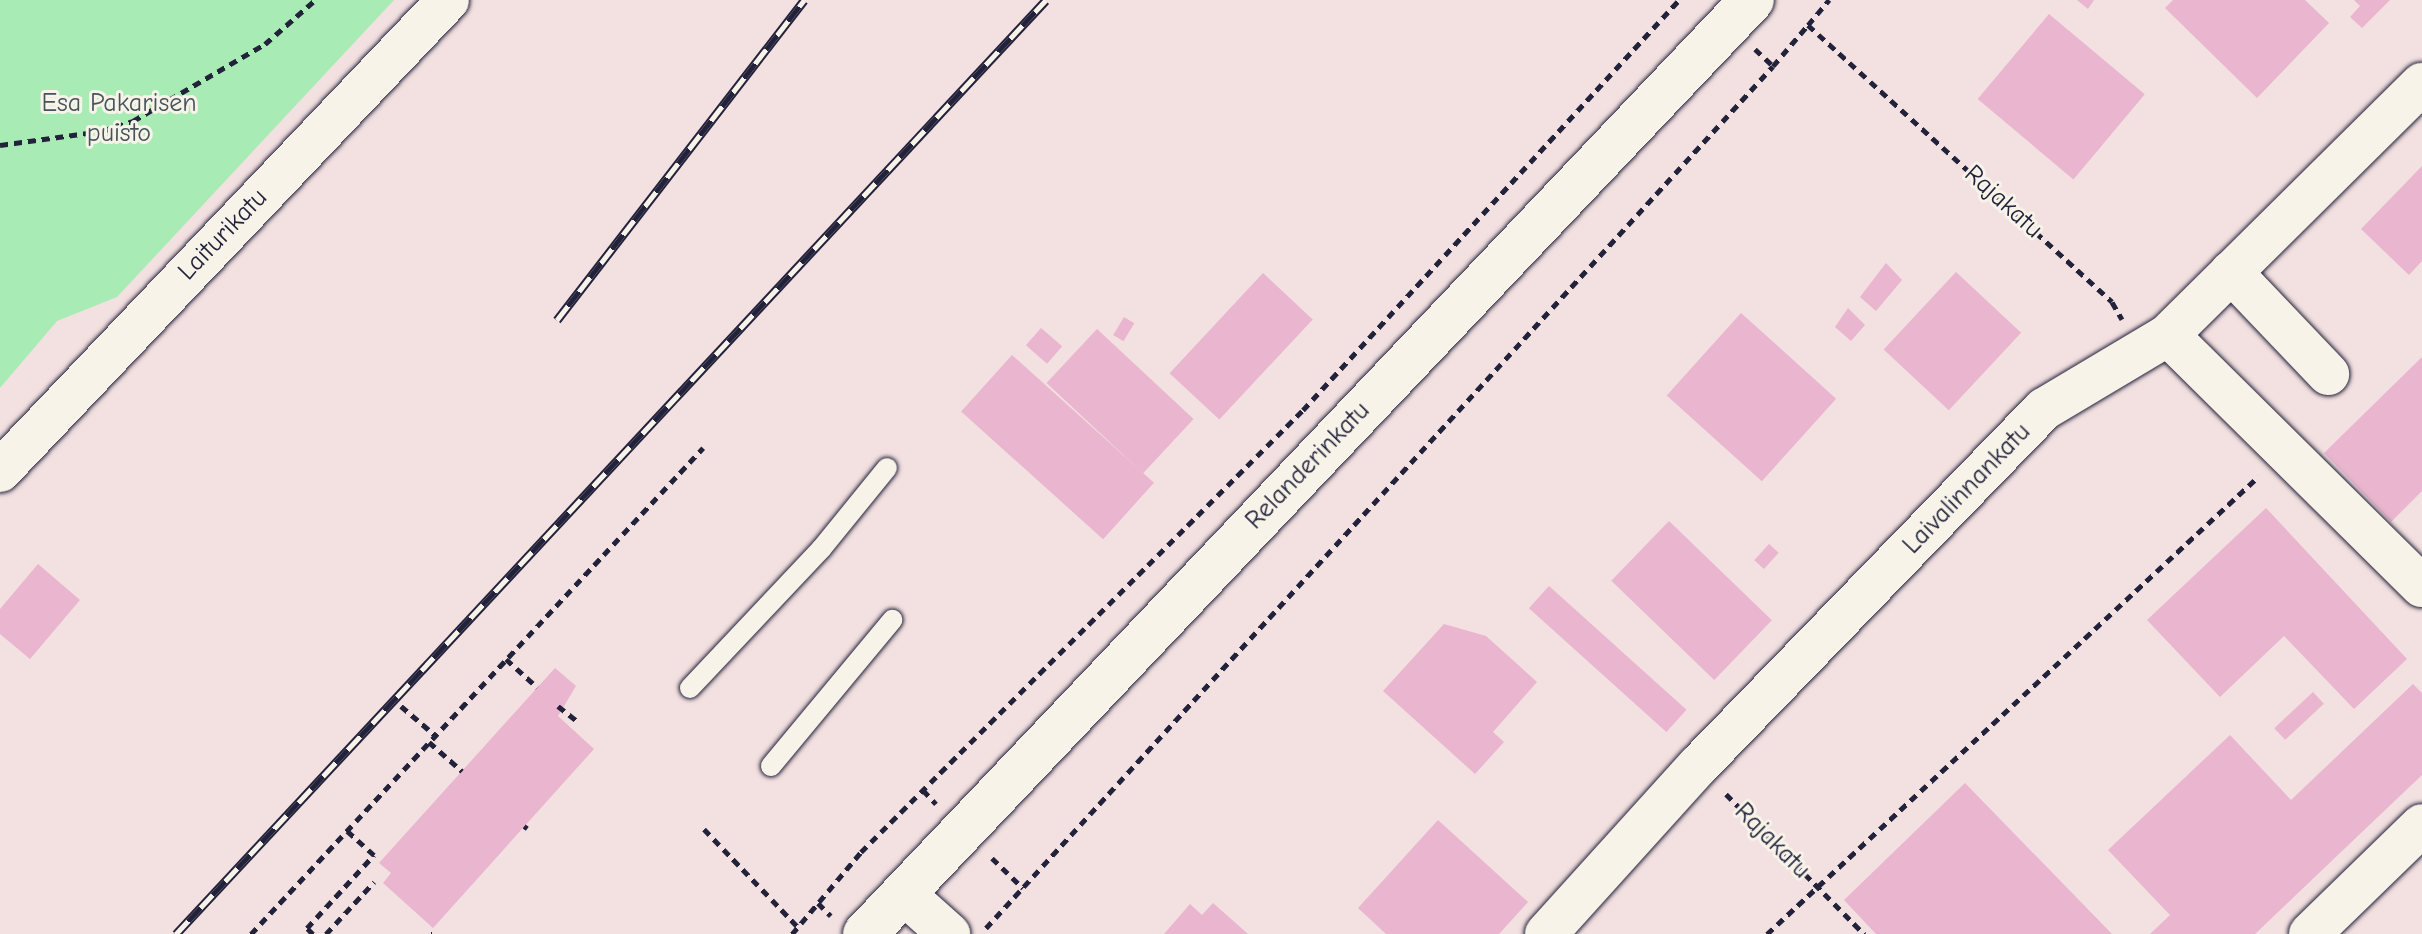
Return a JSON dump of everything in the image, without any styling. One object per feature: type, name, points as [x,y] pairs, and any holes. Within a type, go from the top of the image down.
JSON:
[{"type":"main road","name":"Relanderinkatu","points":[[865,934],[1740,12]]},
{"type":"street","name":"Laiturikatu","points":[[0,471],[448,0]]},
{"type":"street","name":"Laivalinnankatu","points":[[1546,934],[1698,766],[2044,409],[2154,344],[2422,84]]},
{"type":"street","points":[[2231,272],[2328,374]]},
{"type":"street","points":[[2154,344],[2422,586]]},
{"type":"street","points":[[2310,934],[2422,825]]},
{"type":"street","points":[[903,893],[949,934]]},
{"type":"lane","points":[[690,688],[822,548],[887,468]]},
{"type":"lane","points":[[771,766],[892,620]]},
{"type":"path","points":[[0,145],[133,121],[265,44],[315,0]]},
{"type":"path","points":[[792,934],[861,852],[1303,410],[1679,0]]},
{"type":"path","points":[[981,934],[1773,66],[1829,0]]},
{"type":"path","points":[[1740,12],[1773,66]]},
{"type":"path","name":"Rajakatu","points":[[1808,25],[2112,302],[2154,344]]},
{"type":"path","points":[[251,934],[703,448]]},
{"type":"path","points":[[1767,934],[2285,463]]},
{"type":"path","points":[[506,659],[537,687]]},
{"type":"path","points":[[401,706],[435,735]]},
{"type":"path","points":[[558,706],[576,720]]},
{"type":"path","points":[[429,742],[462,771]]},
{"type":"path","name":"Rajakatu","points":[[1698,766],[1864,934]]},
{"type":"path","points":[[704,829],[798,927]]},
{"type":"path","points":[[313,934],[307,928],[374,855],[347,831]]},
{"type":"path","points":[[326,934],[374,882]]},
{"type":"green space","name":"Esa Pakarisen puisto","points":[[0,0],[394,0],[117,297],[57,321],[0,388]]},
{"type":"building","points":[[2077,0],[2094,0],[2088,9]]},
{"type":"building","points":[[2173,0],[2305,0],[2329,23],[2257,98],[2165,8]]},
{"type":"building","points":[[2354,0],[2390,0],[2362,28],[2350,17],[2360,6]]},
{"type":"building","points":[[2049,14],[2145,94],[2073,179],[1978,99]]},
{"type":"building","points":[[2422,166],[2422,261],[2409,275],[2361,229]]},
{"type":"building","points":[[1886,263],[1902,280],[1876,311],[1860,297]]},
{"type":"building","points":[[1956,272],[2021,333],[1949,410],[1884,350]]},
{"type":"building","points":[[1263,273],[1313,319],[1219,420],[1170,373]]},
{"type":"building","points":[[1848,308],[1865,325],[1851,341],[1835,327]]},
{"type":"building","points":[[1741,313],[1836,399],[1762,481],[1667,395]]},
{"type":"building","points":[[1124,317],[1134,323],[1123,341],[1113,335]]},
{"type":"building","points":[[1041,328],[1062,346],[1047,364],[1026,345]]},
{"type":"building","points":[[1097,329],[1194,419],[1143,473],[1047,383]]},
{"type":"building","points":[[1012,355],[1154,483],[1103,539],[961,411]]},
{"type":"building","points":[[2422,357],[2422,491],[2391,522],[2324,453]]},
{"type":"building","points":[[2266,508],[2407,659],[2354,709],[2284,636],[2220,697],[2147,620]]},
{"type":"building","points":[[1669,521],[1772,620],[1714,680],[1611,581]]},
{"type":"building","points":[[1769,544],[1779,553],[1764,569],[1754,560]]},
{"type":"building","points":[[38,564],[80,600],[30,659],[0,634],[0,609]]},
{"type":"building","points":[[1549,586],[1686,710],[1666,732],[1529,608]]},
{"type":"building","points":[[1444,624],[1486,636],[1537,682],[1493,732],[1504,742],[1475,774],[1383,691]]},
{"type":"building","points":[[555,668],[576,686],[558,716],[594,749],[433,928],[383,883],[391,873],[379,863]]},
{"type":"building","points":[[2413,684],[2422,693],[2422,775],[2255,934],[2150,934],[2170,915],[2108,850],[2230,735],[2291,800]]},
{"type":"building","points":[[2313,692],[2324,704],[2285,740],[2274,728]]},
{"type":"building","points":[[1965,783],[2112,934],[1876,934],[1844,900]]},
{"type":"building","points":[[1438,820],[1528,902],[1499,934],[1386,934],[1358,908]]},
{"type":"building","points":[[1213,903],[1248,934],[1164,934],[1190,904],[1202,915]]},
{"type":"railway","points":[[557,320],[804,0]]},
{"type":"railway","points":[[176,934],[1046,0]]}]
